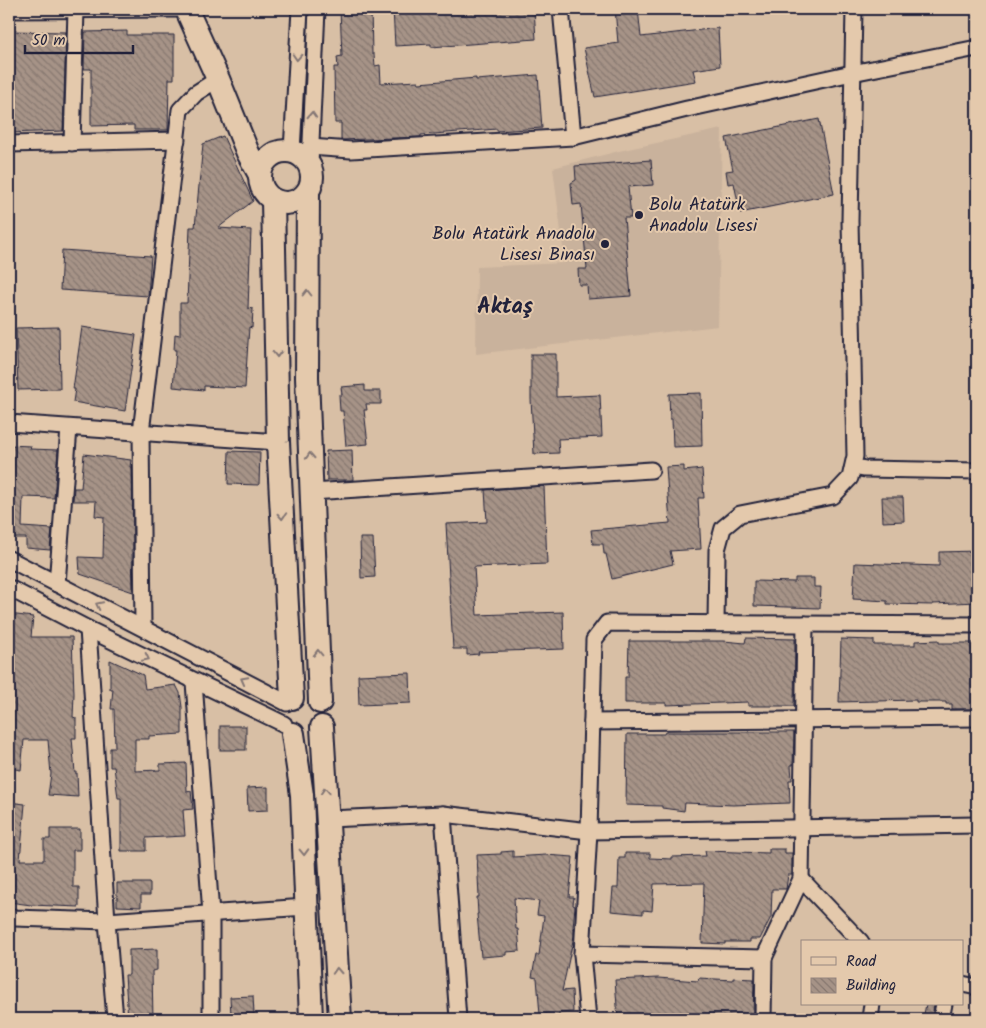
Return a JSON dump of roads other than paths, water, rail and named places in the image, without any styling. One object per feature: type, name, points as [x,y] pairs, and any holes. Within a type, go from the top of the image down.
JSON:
[{"type":"main road","points":[[192,10],[244,145],[288,158]]},
{"type":"main road","points":[[192,10],[256,136],[288,158],[313,179],[308,193],[307,377],[320,702],[325,714],[322,727],[340,1019]]},
{"type":"main road","points":[[288,158],[263,189],[274,200],[288,203],[296,202],[308,193]]},
{"type":"main road","points":[[274,200],[278,442],[289,715],[302,795],[311,1019]]},
{"type":"main road","points":[[289,715],[302,695],[308,695],[320,702]]},
{"type":"main road","points":[[289,715],[306,737],[318,732],[322,727]]},
{"type":"street","points":[[288,158],[300,9]]},
{"type":"street","points":[[288,158],[317,9]]},
{"type":"street","points":[[561,9],[573,137]]},
{"type":"street","points":[[716,623],[717,550],[723,528],[740,514],[833,496],[850,478],[856,456],[850,221],[854,9]]},
{"type":"street","points":[[9,10],[192,10]]},
{"type":"street","points":[[72,143],[76,10]]},
{"type":"street","points":[[288,158],[350,150],[573,137],[687,109],[977,48]]},
{"type":"street","points":[[143,627],[141,432],[180,110],[196,93],[218,79]]},
{"type":"street","points":[[9,144],[176,140]]},
{"type":"street","points":[[9,424],[278,442]]},
{"type":"street","points":[[57,584],[69,428]]},
{"type":"street","points":[[852,466],[865,470],[977,471]]},
{"type":"street","points":[[312,492],[651,470]]},
{"type":"street","points":[[9,559],[143,627],[289,715]]},
{"type":"street","points":[[9,588],[194,682],[289,715]]},
{"type":"street","points":[[588,1019],[582,954],[589,830],[594,640],[607,623],[977,625]]},
{"type":"street","points":[[762,1019],[764,958],[801,879],[805,624]]},
{"type":"street","points":[[88,629],[115,1019]]},
{"type":"street","points":[[194,682],[211,914],[211,1019]]},
{"type":"street","points":[[592,722],[977,718]]},
{"type":"street","points":[[328,819],[443,814],[589,830],[977,825]]},
{"type":"street","points":[[443,814],[458,1019]]},
{"type":"street","points":[[801,879],[859,940]]},
{"type":"street","points":[[9,916],[107,921],[306,907]]},
{"type":"street","points":[[582,954],[764,958]]},
{"type":"street","points":[[964,984],[977,987]]},
{"type":"street","points":[[870,1019],[872,1006]]},
{"type":"street","points":[[941,1019],[944,1006]]},
{"type":"place","name":"Bolu Atatürk Anadolu Lisesi","points":[[639,215]]},
{"type":"place","name":"Bolu Atatürk Anadolu Lisesi Binası","points":[[605,244]]},
{"type":"district","name":"Aktaş","points":[[505,307]]}]
